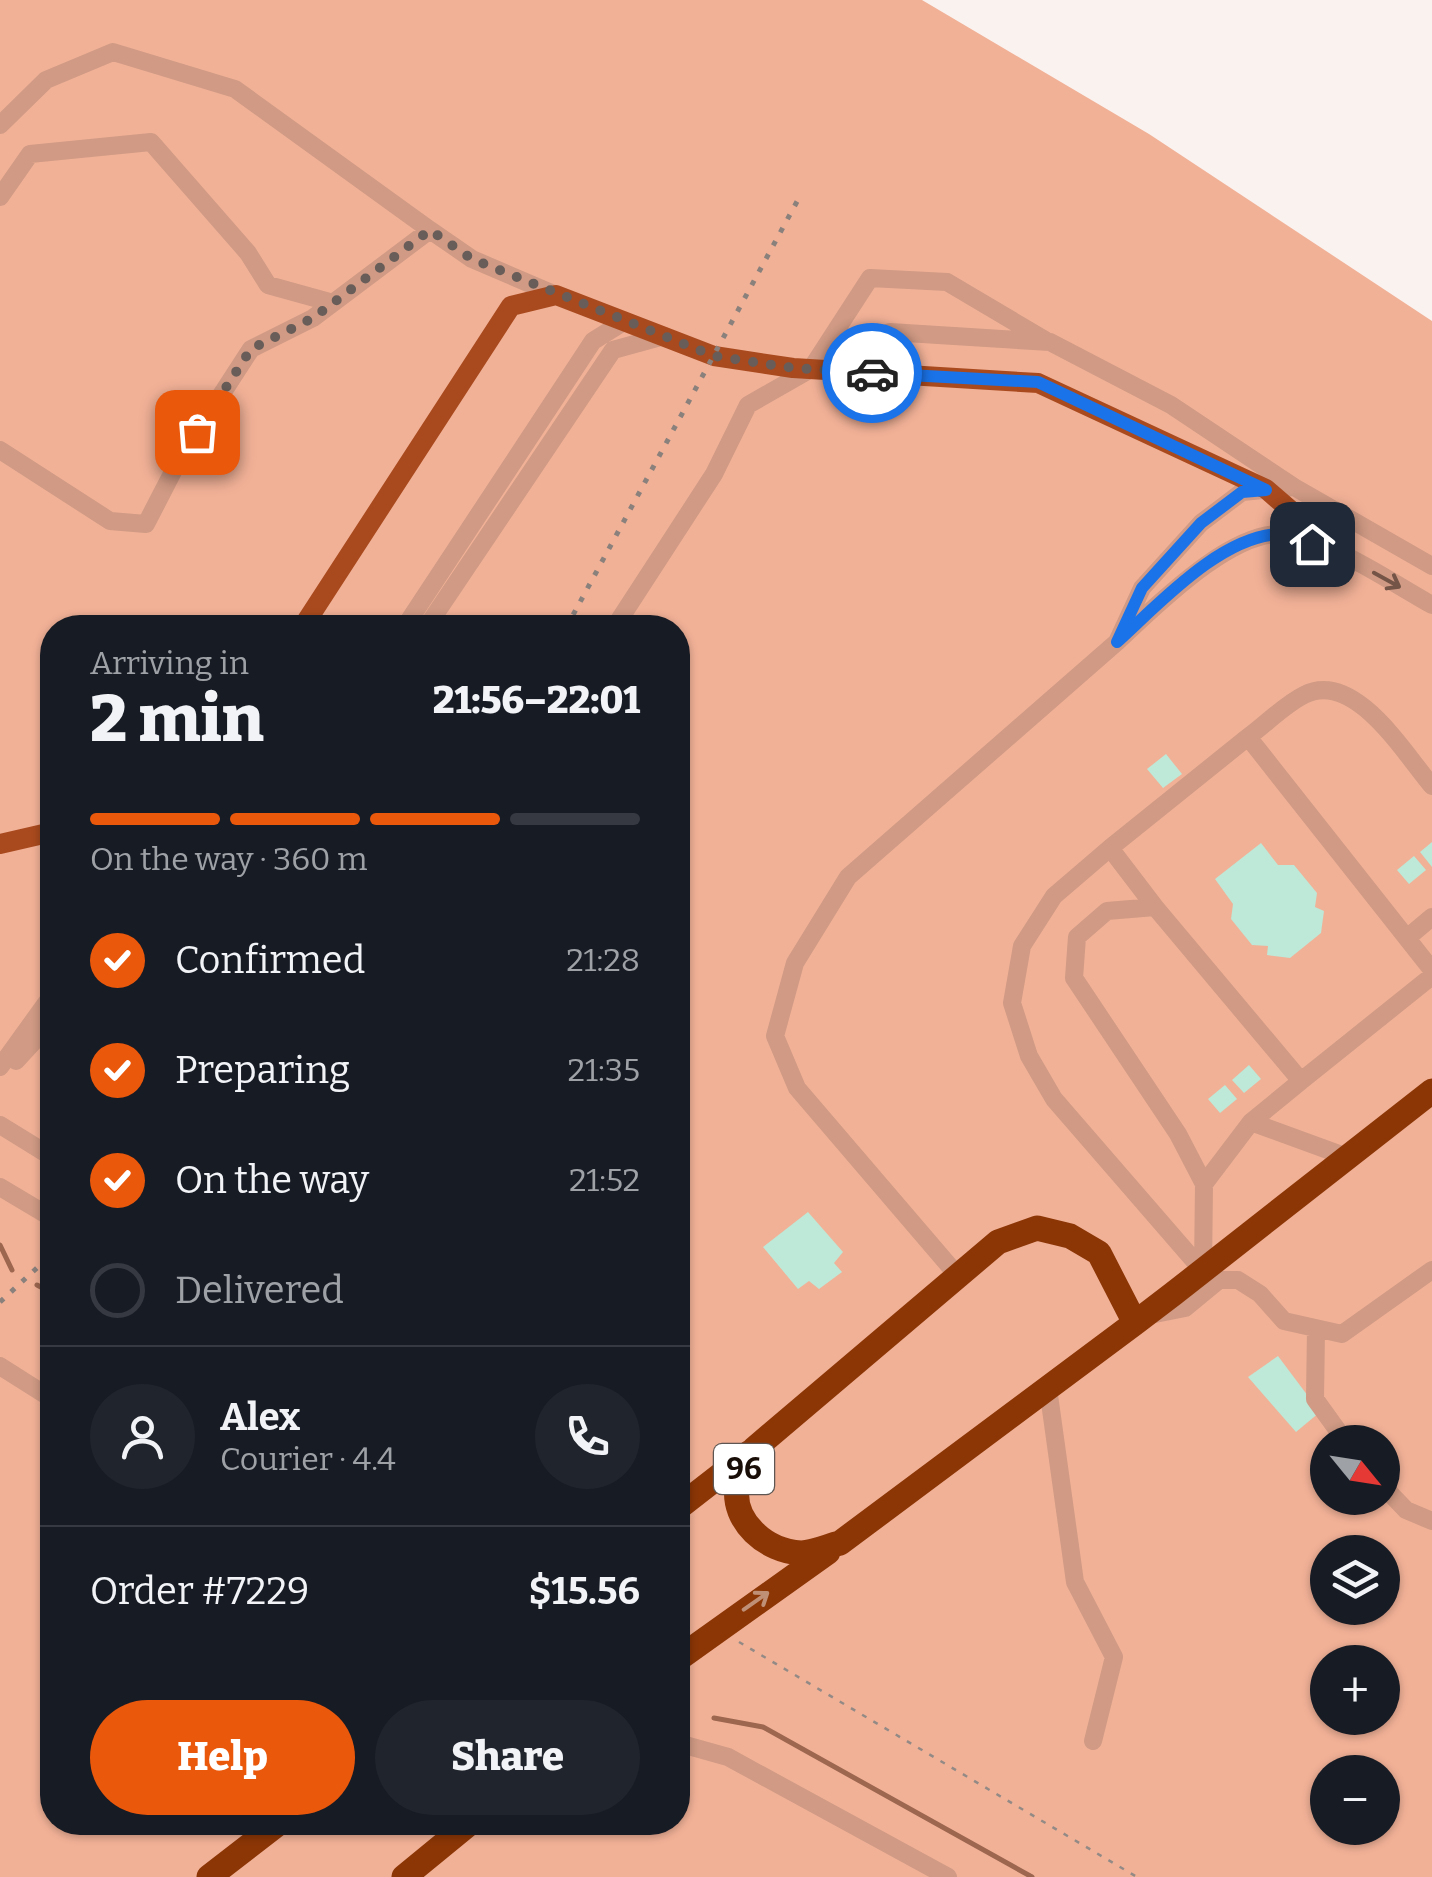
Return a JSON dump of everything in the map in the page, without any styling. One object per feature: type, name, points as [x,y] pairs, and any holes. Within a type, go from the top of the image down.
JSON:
[{"type":"highway","points":[[1140,1320],[1432,1091]]},
{"type":"highway","name":"96","points":[[690,1499],[998,1242],[1038,1228],[1070,1236],[1099,1253],[1140,1320],[690,1650]]},
{"type":"highway","name":"96","points":[[754,1449],[737,1484],[739,1512],[756,1536],[802,1553],[840,1543]]},
{"type":"highway","points":[[209,1877],[263,1835]]},
{"type":"highway","points":[[404,1877],[456,1835]]},
{"type":"main road","points":[[310,615],[512,306],[556,295],[714,356],[811,369],[1038,382],[1266,490],[1340,553]]},
{"type":"main road","points":[[0,844],[40,835]]},
{"type":"street","points":[[0,125],[46,80],[112,52],[236,89],[472,259],[556,295]]},
{"type":"street","points":[[0,198],[30,154],[151,142],[248,253],[268,285],[333,303]]},
{"type":"street","points":[[0,450],[110,521],[146,524],[179,460],[251,349],[313,318],[430,230]]},
{"type":"street","points":[[811,369],[870,278],[947,282],[1171,406],[1294,487],[1432,566]]},
{"type":"street","points":[[413,615],[593,341],[626,321]]},
{"type":"street","points":[[622,615],[714,474],[748,405],[811,369],[890,332],[1050,342]]},
{"type":"street","points":[[435,615],[613,350],[664,336]]},
{"type":"street","points":[[1117,642],[1142,588],[1201,523],[1242,492],[1294,487]]},
{"type":"street","points":[[958,1276],[797,1088],[776,1036],[795,964],[848,876],[1175,590],[1244,542],[1284,534],[1340,553],[1432,605]]},
{"type":"street","points":[[1202,1272],[1054,1100],[1029,1056],[1012,1002],[1022,946],[1054,896],[1305,694],[1330,689],[1360,700],[1432,786]]},
{"type":"street","points":[[1204,1184],[1251,1122],[1432,973],[1248,738]]},
{"type":"street","points":[[1110,848],[1300,1081]]},
{"type":"street","points":[[1155,907],[1106,911],[1077,936],[1074,978],[1178,1134],[1204,1184],[1202,1272]]},
{"type":"street","points":[[1406,938],[1432,918]]},
{"type":"street","points":[[0,1070],[40,1012]]},
{"type":"street","points":[[0,1070],[10,1068],[40,1035]]},
{"type":"street","points":[[1251,1122],[1347,1157]]},
{"type":"street","points":[[0,1125],[40,1150]]},
{"type":"street","points":[[0,1186],[40,1211]]},
{"type":"street","points":[[1140,1320],[1185,1308],[1220,1280],[1238,1280],[1260,1294],[1284,1321],[1342,1334],[1432,1270]]},
{"type":"street","points":[[1316,1330],[1315,1399],[1334,1425]]},
{"type":"street","points":[[0,1366],[40,1391]]},
{"type":"street","points":[[1048,1388],[1075,1582],[1114,1657],[1093,1741]]},
{"type":"street","points":[[1400,1504],[1432,1521]]},
{"type":"street","points":[[690,1746],[728,1757],[948,1877]]},
{"type":"path","points":[[716,1629],[1137,1877]]},
{"type":"shaded area","points":[[0,0],[922,0],[1149,134],[1432,321],[1432,1877],[0,1877]]},
{"type":"building","points":[[1166,754],[1182,774],[1163,788],[1147,769]]},
{"type":"building","points":[[1432,842],[1432,867],[1420,852]]},
{"type":"building","points":[[1261,843],[1278,865],[1294,865],[1317,893],[1315,907],[1324,911],[1321,933],[1290,958],[1267,955],[1268,946],[1252,945],[1231,919],[1233,904],[1215,879]]},
{"type":"building","points":[[1414,856],[1426,870],[1409,884],[1397,870]]},
{"type":"building","points":[[1249,1065],[1261,1079],[1244,1093],[1232,1080]]},
{"type":"building","points":[[1225,1085],[1237,1099],[1220,1113],[1208,1099]]},
{"type":"building","points":[[808,1212],[843,1252],[834,1263],[842,1272],[819,1289],[809,1281],[798,1289],[763,1247]]},
{"type":"building","points":[[1278,1356],[1320,1412],[1296,1432],[1248,1377]]},
{"type":"waterway","points":[[0,1245],[12,1270]]},
{"type":"waterway","points":[[714,1718],[763,1727],[1032,1877]]},
{"type":"railway","points":[[573,615],[800,196]]},
{"type":"railway","points":[[0,1302],[40,1265]]},
{"type":"way so far","points":[[197,432],[251,349],[313,318],[430,230],[472,259],[714,356],[793,368],[872,373]]},
{"type":"route","points":[[872,373],[1038,382],[1266,490],[1242,492],[1201,523],[1142,588],[1117,642],[1162,600],[1244,542],[1284,534],[1312,544]]}]
